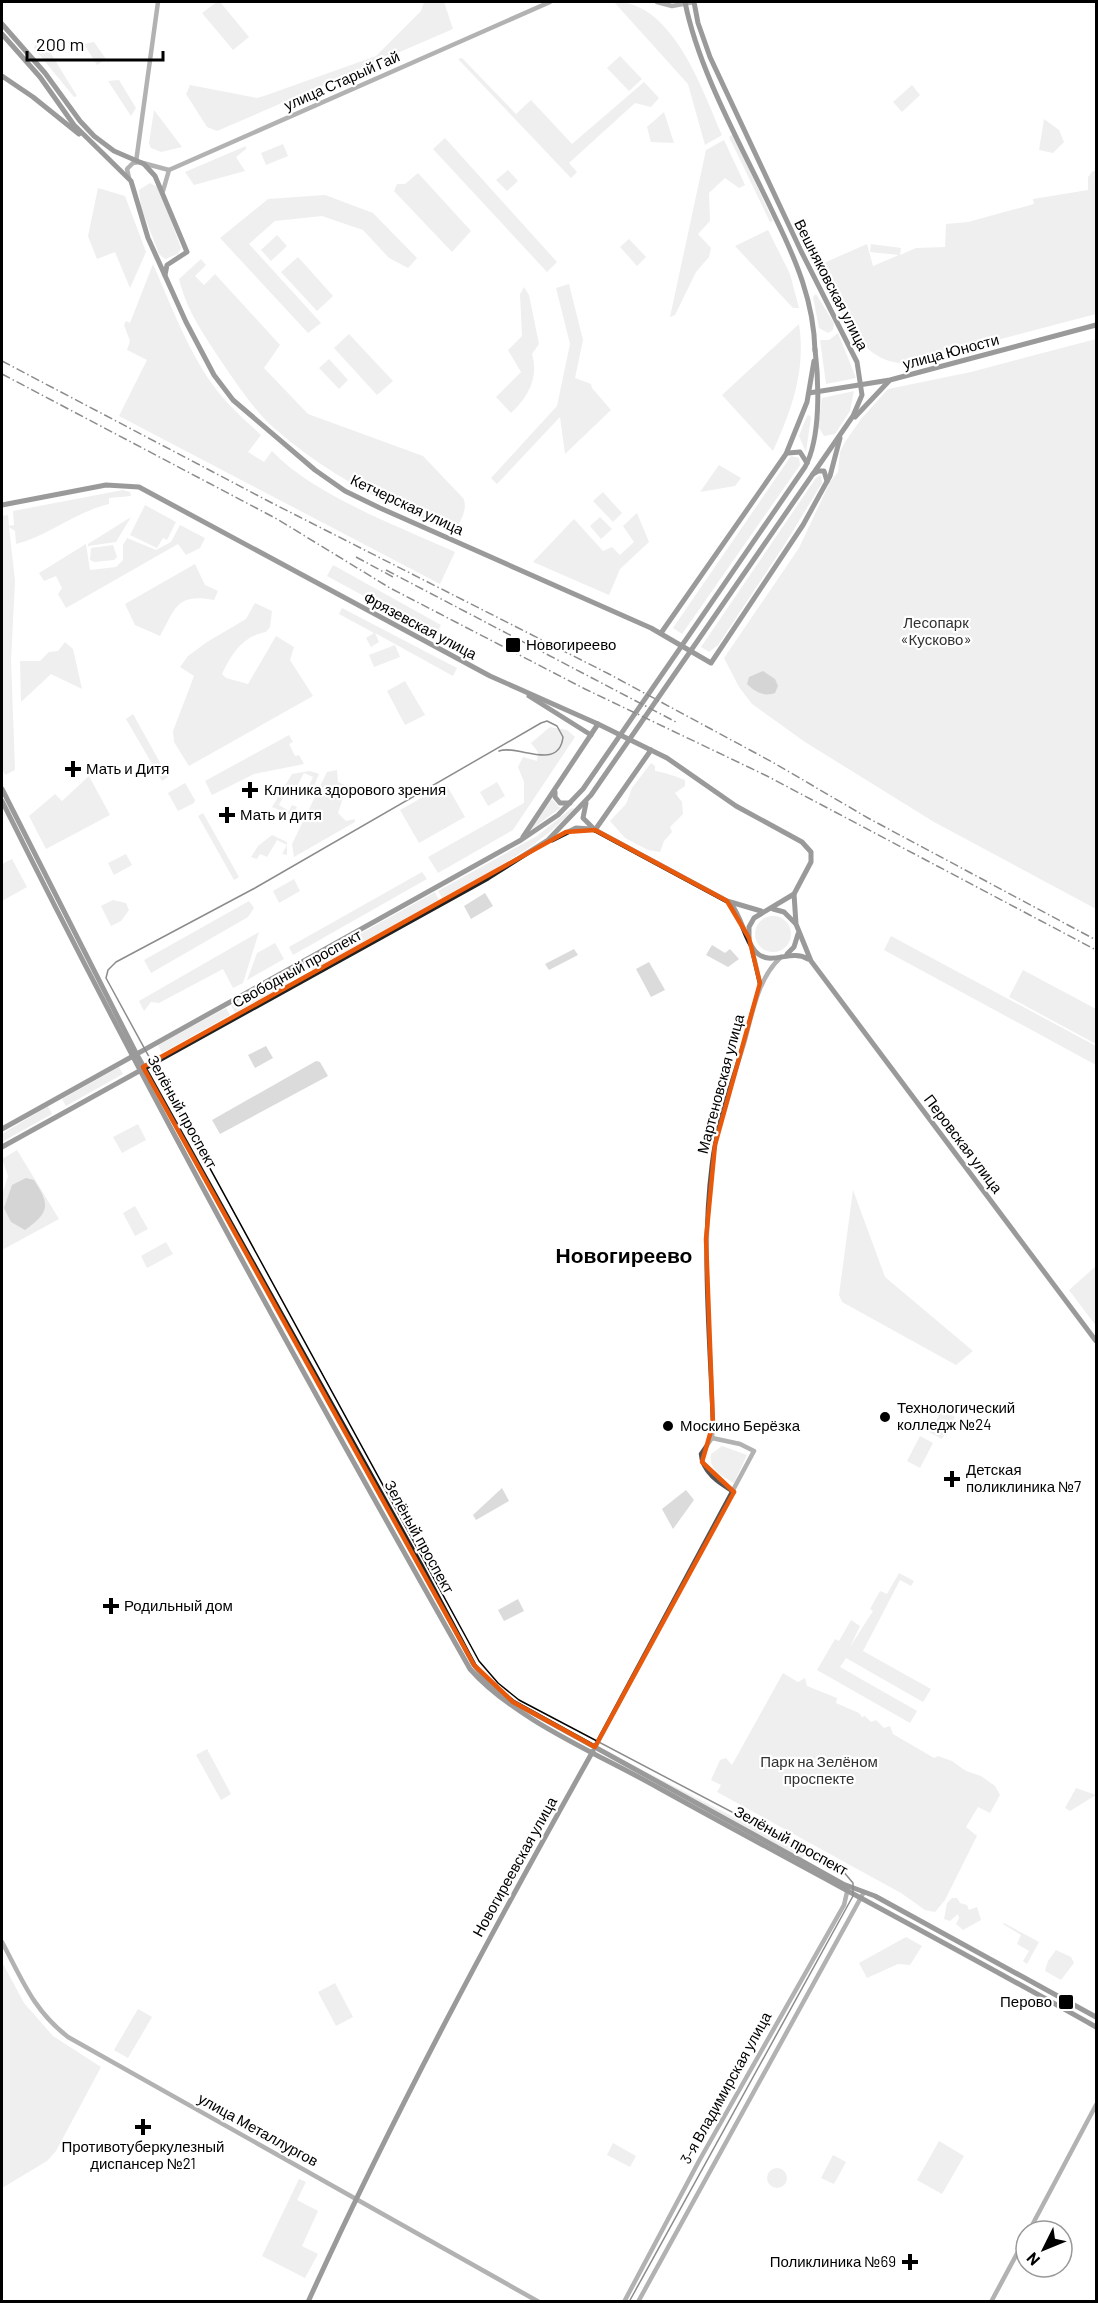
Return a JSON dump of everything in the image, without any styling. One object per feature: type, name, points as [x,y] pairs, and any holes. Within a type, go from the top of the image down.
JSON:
[{"type":"main road","name":"Вешняковская улица","points":[[694,2],[698,23],[710,57],[798,245],[851,350],[862,384]]},
{"type":"main road","name":"Вешняковская улица","points":[[661,633],[787,452],[809,393],[815,350],[812,314],[799,270],[703,62],[685,3]]},
{"type":"main road","points":[[2,24],[45,73],[80,121],[94,136],[114,150],[138,161],[155,176],[187,252],[164,269],[167,281]]},
{"type":"main road","name":"Кетчерская улица","points":[[2,34],[40,77],[90,142],[129,178],[156,257],[193,338],[233,400],[315,470],[345,491],[661,633],[711,663],[803,525],[827,482]]},
{"type":"main road","points":[[2,76],[90,142]]},
{"type":"main road","points":[[156,257],[163,263],[171,262]]},
{"type":"main road","name":"улица Юности","points":[[809,393],[890,380],[1096,325]]},
{"type":"main road","points":[[806,467],[811,453],[819,391],[815,350]]},
{"type":"main road","points":[[847,425],[890,380]]},
{"type":"main road","points":[[595,830],[582,815],[591,795],[847,425],[860,401],[862,384]]},
{"type":"main road","points":[[827,482],[833,469],[841,434]]},
{"type":"main road","points":[[787,452],[802,454],[806,459],[806,467]]},
{"type":"main road","name":"Свободный проспект","points":[[2,1129],[521,840],[551,821],[573,800],[590,778],[806,467]]},
{"type":"main road","points":[[802,487],[818,471],[826,474],[827,482]]},
{"type":"main road","name":"Фрязевская улица","points":[[2,505],[106,484],[128,484],[139,487],[353,604],[523,691],[598,724],[679,765],[736,806],[802,842],[811,852],[811,862],[794,894]]},
{"type":"main road","points":[[523,691],[558,717],[591,735]]},
{"type":"main road","points":[[521,840],[598,724]]},
{"type":"main road","points":[[595,830],[651,750]]},
{"type":"main road","points":[[558,786],[555,797],[560,803],[566,804],[573,800]]},
{"type":"main road","name":"Зелёный проспект","points":[[2,789],[141,1069],[470,1669],[502,1701],[594,1749],[861,1899],[1096,2026]]},
{"type":"main road","name":"Свободный проспект","points":[[2,1147],[531,852],[558,831],[591,795]]},
{"type":"main road","name":"Зелёный проспект","points":[[2,801],[134,1055]]},
{"type":"main road","points":[[531,852],[572,829],[585,827],[595,830],[728,901],[745,908],[784,912],[797,927]]},
{"type":"main road","points":[[749,941],[751,922],[794,894],[796,943],[783,956]]},
{"type":"main road","points":[[728,901],[735,908],[749,941],[762,956],[800,955],[811,961]]},
{"type":"main road","name":"Перовская улица","points":[[797,927],[811,961],[1096,1341]]},
{"type":"main road","name":"Новогиреевская улица","points":[[308,2301],[356,2197],[442,2026],[594,1749]]},
{"type":"main road","name":"Зелёный проспект","points":[[848,1890],[864,1892],[1096,2017]]},
{"type":"street","points":[[138,161],[158,2]]},
{"type":"street","name":"улица Старый Гай","points":[[169,170],[550,2]]},
{"type":"street","points":[[657,2],[672,6],[694,2]]},
{"type":"street","points":[[129,178],[128,167],[138,161],[169,170],[163,191]]},
{"type":"street","points":[[749,941],[760,977],[760,988]]},
{"type":"street","points":[[760,988],[768,972],[783,956]]},
{"type":"street","name":"Мартеновская улица","points":[[734,1492],[716,1479],[702,1462],[701,1454],[712,1438],[706,1239],[715,1145],[760,988]]},
{"type":"street","name":"Новогиреевская улица","points":[[594,1749],[754,1451],[726,1440],[712,1438]]},
{"type":"street","name":"3-я Владимирская улица","points":[[624,2301],[710,2142],[844,1905],[848,1890]]},
{"type":"street","name":"3-я Владимирская улица","points":[[638,2301],[864,1892]]},
{"type":"street","name":"улица Металлургов","points":[[2,1942],[30,1996],[47,2018],[68,2037],[539,2301]]},
{"type":"street","points":[[1035,2219],[1096,2105]]},
{"type":"street","points":[[991,2301],[1014,2258]]},
{"type":"highlighted area","points":[[595,830],[727,901],[749,938],[760,983],[715,1145],[706,1239],[713,1424],[702,1462],[734,1492],[595,1747],[513,1702],[474,1665],[143,1067],[566,832]]},
{"type":"green space","points":[[220,2],[249,37],[233,50],[202,13]]},
{"type":"green space","points":[[424,2],[444,2],[453,29],[217,131],[207,127],[186,94],[190,85],[257,98],[376,56],[421,11]]},
{"type":"green space","points":[[614,2],[635,5],[653,16],[669,32],[695,74],[722,135],[705,145],[688,84]]},
{"type":"green space","points":[[94,42],[106,59],[97,65],[84,44]]},
{"type":"green space","points":[[35,45],[50,52],[77,96],[74,97],[34,48]]},
{"type":"green space","points":[[620,56],[642,79],[629,91],[607,68]]},
{"type":"green space","points":[[462,58],[516,114],[531,100],[572,144],[644,82],[659,98],[651,107],[635,103],[569,163],[577,172],[571,178],[458,59]]},
{"type":"green space","points":[[119,80],[136,108],[131,116],[108,81]]},
{"type":"green space","points":[[912,85],[920,95],[902,112],[893,102]]},
{"type":"green space","points":[[154,110],[182,147],[161,152],[151,148],[149,143]]},
{"type":"green space","points":[[664,112],[674,143],[651,142],[647,127]]},
{"type":"green space","points":[[1044,119],[1059,130],[1064,142],[1053,153],[1039,150]]},
{"type":"green space","points":[[733,134],[773,221],[770,222],[729,137]]},
{"type":"green space","points":[[445,138],[557,262],[547,272],[433,149]]},
{"type":"green space","points":[[724,140],[745,185],[739,188],[725,178],[709,193],[710,221],[698,234],[711,248],[709,257],[696,272],[675,315],[670,317],[706,150]]},
{"type":"green space","points":[[283,144],[288,156],[266,165],[261,153]]},
{"type":"green space","points":[[246,146],[246,149],[236,157],[245,171],[194,185],[185,172]]},
{"type":"green space","points":[[508,170],[518,181],[507,191],[496,180]]},
{"type":"green space","points":[[1096,171],[1096,314],[909,363],[891,361],[876,355],[851,330],[817,266],[867,244],[873,266],[899,255],[870,252],[871,244],[901,248],[900,255],[916,248],[945,247],[946,224],[968,222],[1034,204],[1033,199],[1088,190],[1088,177]]},
{"type":"green space","points":[[418,173],[471,231],[452,252],[394,191],[397,184],[405,184]]},
{"type":"green space","points":[[150,183],[159,188],[181,248],[178,254],[165,259],[159,254],[141,207],[139,190]]},
{"type":"green space","points":[[98,188],[125,196],[146,252],[130,288],[115,252],[97,259],[88,236]]},
{"type":"green space","points":[[325,195],[373,213],[417,258],[408,268],[389,258],[363,230],[322,216],[275,221],[249,244],[321,323],[308,333],[220,238],[268,199]]},
{"type":"green space","points":[[768,230],[790,274],[799,308],[793,308],[735,246]]},
{"type":"green space","points":[[277,235],[287,246],[271,261],[261,250]]},
{"type":"green space","points":[[629,239],[646,257],[637,266],[620,247]]},
{"type":"green space","points":[[298,257],[333,296],[317,311],[281,272]]},
{"type":"green space","points":[[201,259],[206,265],[195,276],[204,285],[215,274],[280,345],[264,368],[308,414],[423,456],[463,498],[464,511],[454,534],[406,512],[338,475],[295,445],[257,411],[215,352],[186,300],[179,279]]},
{"type":"green space","points":[[153,264],[195,357],[224,399],[261,435],[248,452],[264,462],[272,451],[290,467],[334,496],[455,552],[440,584],[119,416],[147,360],[127,350],[130,341],[124,325],[126,321],[130,323]]},
{"type":"green space","points":[[569,284],[583,340],[575,378],[591,384],[611,410],[565,454],[560,417],[497,484],[491,478],[557,406],[570,344],[556,288]]},
{"type":"green space","points":[[524,287],[529,295],[539,344],[532,354],[533,379],[527,394],[511,413],[496,397],[521,372],[508,350],[522,336],[520,294]]},
{"type":"green space","points":[[816,294],[834,323],[833,330],[828,333],[819,328],[813,297]]},
{"type":"green space","points":[[799,324],[801,357],[796,389],[773,451],[722,395]]},
{"type":"green space","points":[[838,333],[856,378],[826,384],[820,340],[829,340]]},
{"type":"green space","points":[[349,334],[393,381],[377,395],[334,348]]},
{"type":"green space","name":"Лесопарк «Кусково»","points":[[1096,339],[1096,909],[934,822],[805,742],[752,704],[739,687],[724,658],[799,548],[830,482],[838,472],[840,452],[845,442],[861,419],[888,389],[971,372]]},
{"type":"green space","points":[[329,359],[348,380],[339,389],[319,368]]},
{"type":"green space","points":[[854,391],[850,411],[835,434],[824,436],[818,426],[822,398]]},
{"type":"green space","points":[[809,415],[811,417],[806,452],[799,436]]},
{"type":"green space","points":[[791,456],[799,458],[800,465],[682,634],[673,628]]},
{"type":"green space","points":[[719,465],[741,478],[735,486],[700,492]]},
{"type":"green space","points":[[821,475],[822,483],[785,544],[718,645],[709,652],[701,647],[816,478]]},
{"type":"green space","points":[[123,490],[130,492],[131,496],[109,498],[109,504],[85,512],[39,536],[16,544],[15,531],[9,527],[15,581],[11,660],[15,770],[5,775],[2,768],[2,516],[8,515],[9,526],[14,525],[13,511]]},
{"type":"green space","points":[[603,492],[622,513],[613,522],[593,501]]},
{"type":"green space","points":[[145,505],[176,522],[167,540],[163,538],[157,548],[130,535]]},
{"type":"green space","points":[[637,513],[649,542],[620,569],[609,595],[533,562],[574,519],[603,551],[612,547],[620,555],[634,542],[623,526]]},
{"type":"green space","points":[[131,517],[116,542],[88,546],[88,544]]},
{"type":"green space","points":[[600,517],[612,529],[601,539],[590,526]]},
{"type":"green space","points":[[180,525],[205,538],[200,548],[186,555],[178,544],[66,608],[58,594],[62,588],[56,576],[44,581],[39,573],[86,544],[90,570],[116,567],[123,560],[123,545],[127,538],[156,550],[171,542]]},
{"type":"green space","points":[[113,545],[117,557],[114,560],[94,562],[90,560],[91,548]]},
{"type":"green space","points":[[195,564],[205,585],[218,591],[214,600],[192,599],[179,604],[160,636],[135,625],[125,604]]},
{"type":"green space","points":[[333,565],[441,625],[436,635],[327,576]]},
{"type":"green space","points":[[255,603],[272,611],[270,627],[266,632],[251,637],[239,647],[222,674],[226,678],[248,684],[276,636],[294,647],[290,660],[313,696],[189,766],[174,742],[173,731],[194,676],[180,667],[188,656],[207,642],[246,619]]},
{"type":"green space","points":[[342,608],[457,668],[453,676],[375,633],[379,642],[371,647],[366,638],[374,633],[339,614]]},
{"type":"green space","points":[[65,642],[73,649],[82,689],[51,674],[21,702],[20,661],[40,661],[49,652],[58,651]]},
{"type":"green space","points":[[395,645],[400,657],[374,667],[369,655]]},
{"type":"green space","points":[[405,681],[425,715],[405,725],[387,691]]},
{"type":"green space","points":[[133,714],[168,777],[162,781],[126,719]]},
{"type":"green space","points":[[550,727],[567,730],[575,737],[513,830],[438,873],[428,857],[524,803],[524,782],[518,767],[523,757],[537,761],[538,752],[531,743]]},
{"type":"green space","points":[[289,735],[293,742],[289,744],[295,756],[299,755],[304,764],[254,774],[212,795],[205,781]]},
{"type":"green space","points":[[651,763],[655,766],[655,771],[685,780],[685,786],[675,793],[682,802],[683,814],[670,827],[672,832],[664,841],[660,852],[648,850],[625,838],[610,821],[626,804],[632,788]]},
{"type":"green space","points":[[337,770],[338,782],[347,786],[338,813],[346,821],[355,819],[355,822],[294,857],[292,844],[327,772]]},
{"type":"green space","points":[[310,771],[319,774],[313,788],[309,786],[313,777],[304,773],[295,790],[288,787],[279,805],[289,811],[292,805],[297,807],[293,816],[272,807],[292,774]]},
{"type":"green space","points":[[89,776],[110,815],[46,849],[29,816],[55,794],[62,801]]},
{"type":"green space","points":[[497,782],[505,796],[488,806],[480,792]]},
{"type":"green space","points":[[185,783],[195,800],[194,803],[178,811],[168,793]]},
{"type":"green space","points":[[446,784],[465,817],[419,843],[400,810]]},
{"type":"green space","points":[[552,799],[560,808],[532,829],[532,828]]},
{"type":"green space","points":[[572,808],[574,809],[560,823],[528,848],[442,898],[438,891],[537,836]]},
{"type":"green space","points":[[203,813],[239,877],[234,880],[198,816]]},
{"type":"green space","points":[[272,835],[287,842],[287,845],[277,840],[267,857],[260,854],[257,859],[251,857],[258,846]]},
{"type":"green space","points":[[287,845],[287,855],[282,854]]},
{"type":"green space","points":[[126,854],[132,865],[114,875],[108,863]]},
{"type":"green space","points":[[12,859],[27,887],[2,901],[2,864]]},
{"type":"green space","points":[[422,872],[427,879],[293,955],[289,947]]},
{"type":"green space","points":[[294,879],[300,891],[279,903],[273,891]]},
{"type":"green space","points":[[435,892],[439,900],[312,970],[308,963]]},
{"type":"green space","points":[[485,893],[493,906],[471,919],[464,906]]},
{"type":"green space","points":[[113,900],[126,903],[129,910],[121,921],[111,926],[101,906]]},
{"type":"green space","points":[[249,901],[254,908],[248,917],[151,973],[144,960]]},
{"type":"green space","points":[[773,916],[786,921],[791,934],[786,947],[773,952],[760,947],[755,934],[760,921]]},
{"type":"green space","points":[[259,932],[243,983],[233,988],[223,969],[159,1003],[151,1002],[144,1011],[139,1001]]},
{"type":"green space","points":[[891,936],[1096,1046],[1096,1065],[884,950]]},
{"type":"green space","points":[[275,943],[284,959],[247,980],[257,953]]},
{"type":"green space","points":[[712,945],[725,953],[730,949],[739,959],[728,967],[706,955]]},
{"type":"green space","points":[[574,949],[578,955],[549,970],[545,964]]},
{"type":"green space","points":[[649,962],[665,990],[651,997],[636,969]]},
{"type":"green space","points":[[1023,970],[1096,1009],[1096,1044],[1009,997]]},
{"type":"green space","points":[[285,976],[289,983],[235,1013],[231,1005]]},
{"type":"green space","points":[[226,1008],[230,1015],[162,1053],[158,1045]]},
{"type":"green space","points":[[266,1046],[273,1058],[255,1068],[248,1055]]},
{"type":"green space","points":[[316,1061],[320,1062],[328,1076],[220,1134],[212,1120]]},
{"type":"green space","points":[[119,1067],[123,1074],[66,1106],[62,1099]]},
{"type":"green space","points":[[48,1106],[52,1114],[2,1142],[2,1134]]},
{"type":"green space","points":[[138,1124],[146,1140],[122,1153],[113,1137]]},
{"type":"green space","points":[[17,1150],[59,1219],[2,1250],[2,1195],[8,1176],[2,1159]]},
{"type":"green space","points":[[853,1190],[885,1277],[973,1351],[956,1365],[842,1302],[839,1295]]},
{"type":"green space","points":[[135,1206],[148,1229],[135,1236],[123,1213]]},
{"type":"green space","points":[[166,1242],[173,1254],[147,1268],[141,1256]]},
{"type":"green space","points":[[1096,1266],[1096,1326],[1069,1290]]},
{"type":"green space","points":[[942,1410],[955,1417],[942,1439],[929,1432]]},
{"type":"green space","points":[[920,1436],[933,1443],[920,1468],[907,1461]]},
{"type":"green space","points":[[722,1446],[747,1455],[734,1483],[725,1478],[712,1464],[711,1454]]},
{"type":"green space","points":[[502,1488],[509,1501],[476,1520],[473,1515]]},
{"type":"green space","points":[[686,1490],[694,1500],[673,1529],[662,1509]]},
{"type":"green space","points":[[899,1573],[914,1581],[911,1586],[900,1580],[863,1651],[931,1689],[923,1702],[846,1658],[840,1667],[917,1711],[910,1723],[817,1670],[835,1639],[839,1641],[851,1620],[860,1626],[850,1647],[873,1611],[870,1609],[880,1591],[887,1594]]},
{"type":"green space","points":[[518,1599],[524,1611],[504,1621],[498,1610]]},
{"type":"green space","name":"Парк на Зелёном проспекте","points":[[783,1673],[798,1682],[805,1678],[807,1686],[837,1698],[836,1703],[859,1713],[862,1717],[865,1716],[871,1722],[876,1720],[884,1728],[890,1726],[893,1734],[934,1758],[938,1756],[952,1761],[995,1786],[1000,1795],[990,1813],[978,1807],[966,1827],[977,1836],[945,1900],[935,1912],[925,1910],[901,1893],[717,1792],[721,1785],[711,1780],[720,1760],[726,1758],[732,1765]]},
{"type":"green space","points":[[207,1749],[231,1794],[221,1800],[196,1755]]},
{"type":"green space","points":[[606,1751],[805,1854],[802,1859]]},
{"type":"green space","points":[[1076,1788],[1096,1795],[1070,1811],[1065,1808]]},
{"type":"green space","points":[[952,1898],[957,1898],[960,1903],[967,1905],[969,1910],[977,1907],[981,1920],[963,1930],[956,1924],[958,1914],[950,1921],[944,1919],[947,1903]]},
{"type":"green space","points":[[1004,1923],[1039,1942],[1027,1964],[1023,1961],[1029,1951],[1017,1944],[1021,1935]]},
{"type":"green space","points":[[906,1937],[922,1946],[910,1965],[898,1964],[867,1978],[859,1963]]},
{"type":"green space","points":[[1056,1950],[1071,1957],[1074,1963],[1061,1980],[1045,1971],[1048,1961]]},
{"type":"green space","points":[[2,1962],[24,2003],[53,2036],[101,2067],[56,2151],[47,2161],[2,2188]]},
{"type":"green space","points":[[335,1983],[353,2017],[336,2026],[318,1992]]},
{"type":"green space","points":[[138,2009],[152,2017],[128,2058],[114,2050]]},
{"type":"green space","points":[[939,2141],[964,2156],[942,2194],[917,2180]]},
{"type":"green space","points":[[613,2143],[636,2156],[630,2167],[607,2155]]},
{"type":"green space","points":[[833,2155],[846,2162],[834,2184],[821,2178]]},
{"type":"green space","points":[[777,2168],[784,2171],[787,2178],[784,2185],[777,2188],[770,2185],[767,2178],[770,2171]]},
{"type":"green space","points":[[299,2179],[306,2182],[297,2200],[318,2211],[302,2246],[318,2254],[305,2278],[262,2256]]},
{"type":"shaded area","points":[[763,671],[775,679],[778,686],[775,693],[760,693],[747,684],[749,677]]},
{"type":"shaded area","points":[[26,1178],[34,1180],[43,1196],[45,1208],[39,1218],[25,1230],[11,1222],[4,1208],[12,1185]]},
{"type":"tram line","points":[[499,751],[546,755],[554,753],[560,747],[563,737],[557,726],[547,721],[541,723],[255,888],[116,962],[108,970],[106,978],[479,1661],[498,1683],[519,1700],[842,1870],[853,1883],[853,1896],[629,2302]]},
{"type":"railway","points":[[2,361],[272,503],[609,674],[774,763],[868,818],[1096,940]]},
{"type":"railway","points":[[2,374],[277,519],[390,588],[585,689],[767,776],[1096,950]]},
{"type":"railway","points":[[356,557],[393,577]]},
{"type":"railway","points":[[386,570],[676,722]]},
{"type":"place","name":"Новогиреево","points":[[513,645]]},
{"type":"place","name":"Мать и Дитя","points":[[73,769]]},
{"type":"place","name":"Клиника здорового зрения","points":[[250,790]]},
{"type":"place","name":"Мать и дитя","points":[[227,815]]},
{"type":"place","name":"Технологический колледж №24","points":[[885,1417]]},
{"type":"place","name":"Москино Берёзка","points":[[668,1426]]},
{"type":"place","name":"Детская поликлиника №7","points":[[952,1479]]},
{"type":"place","name":"Родильный дом","points":[[111,1606]]},
{"type":"place","name":"Перово","points":[[1066,2002]]},
{"type":"place","name":"Противотуберкулезный диспансер №21","points":[[143,2127]]},
{"type":"place","name":"Поликлиника №69","points":[[910,2262]]},
{"type":"district","name":"Новогиреево","points":[[624,1256]]}]
